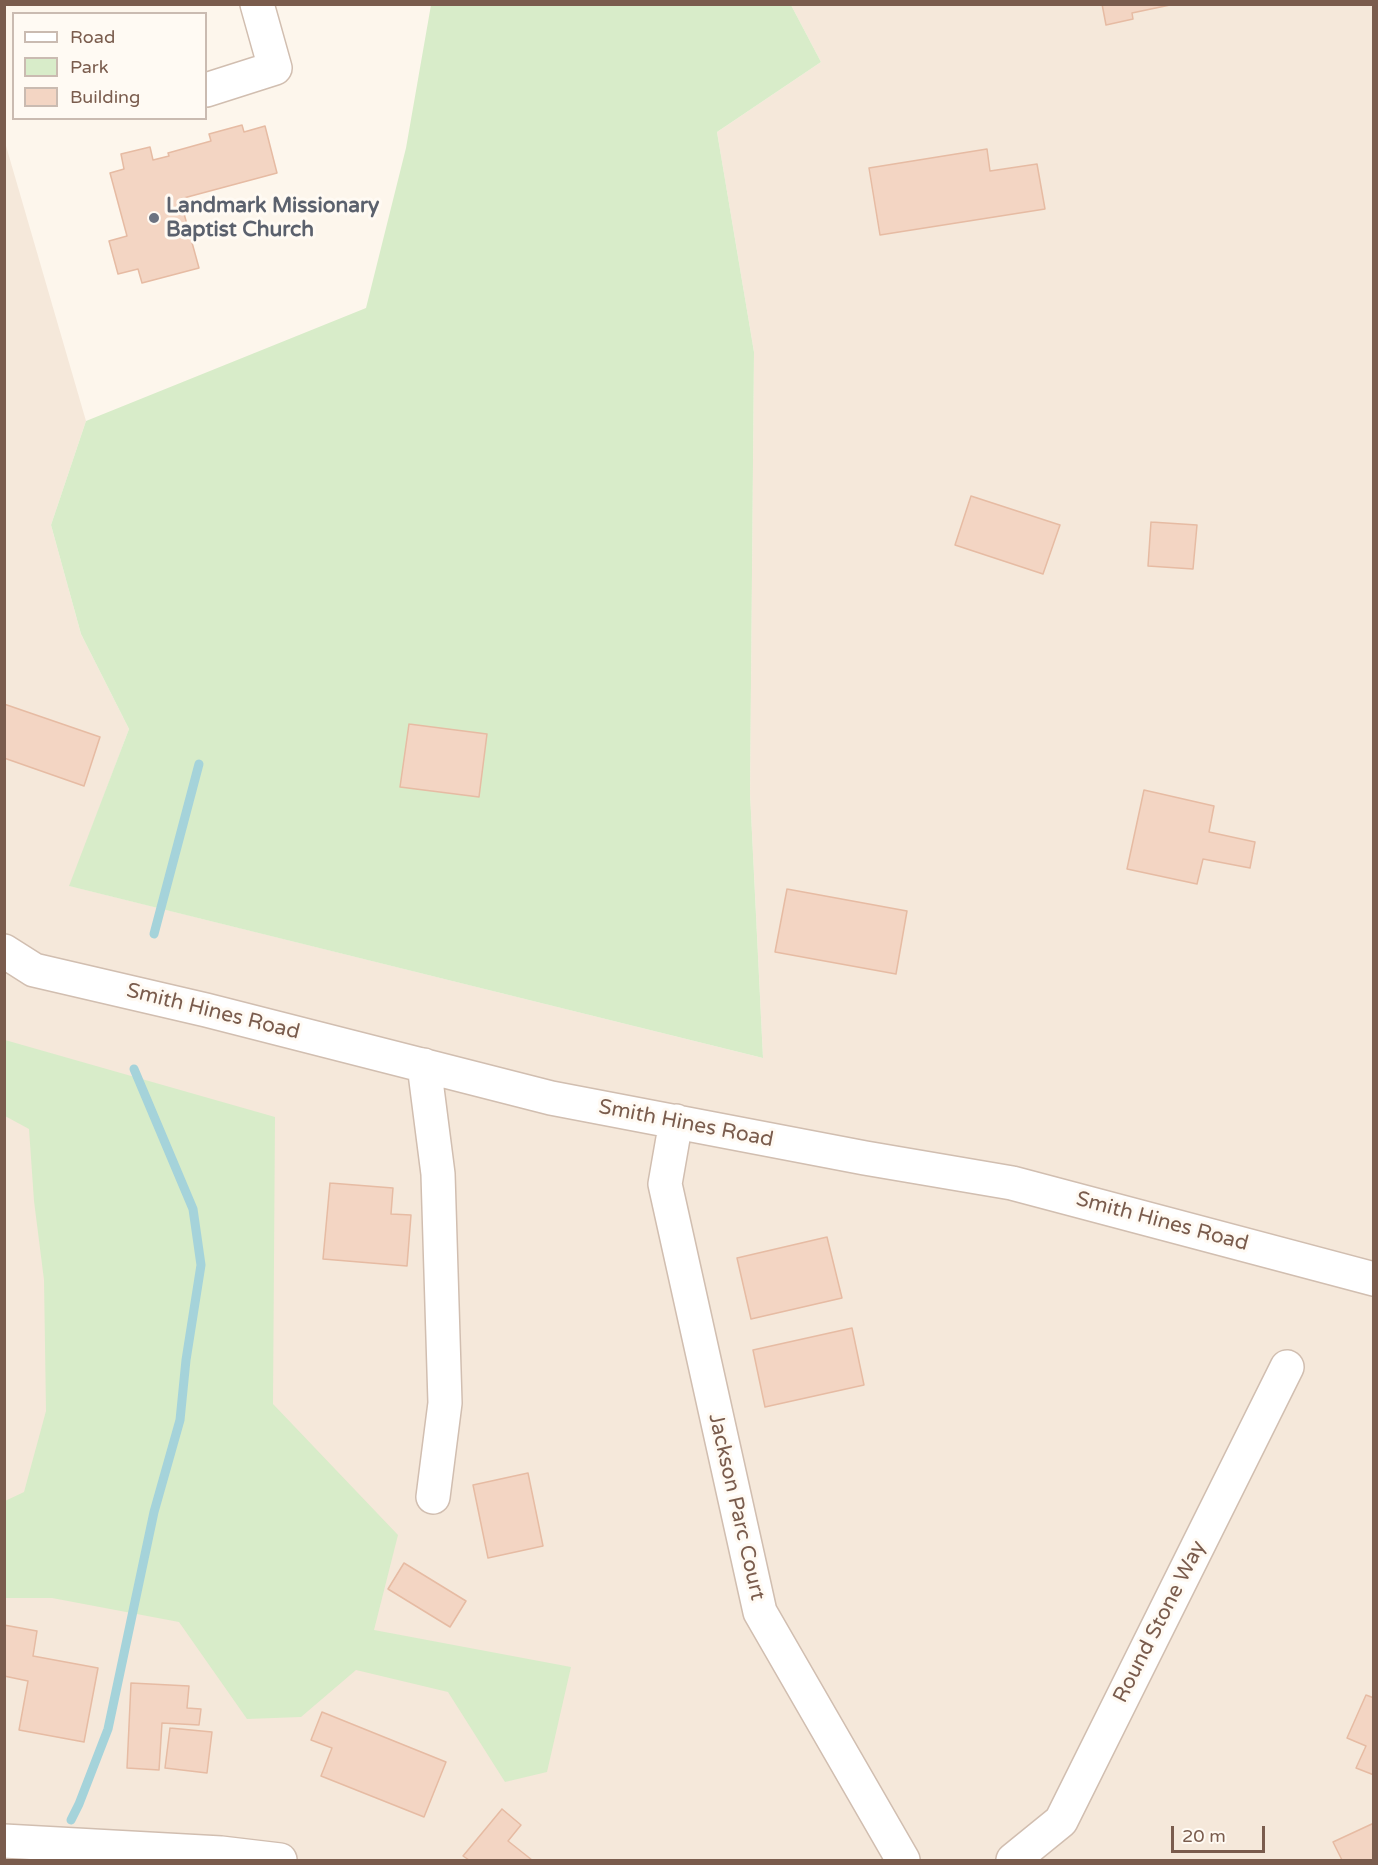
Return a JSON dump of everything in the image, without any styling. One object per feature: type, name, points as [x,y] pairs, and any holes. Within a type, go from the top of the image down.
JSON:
[{"type":"street","points":[[207,90],[275,68],[256,4]]},
{"type":"street","name":"Smith Hines Road","points":[[4,951],[34,970],[206,1010],[551,1098],[865,1158],[1012,1183],[1374,1279]]},
{"type":"street","points":[[424,1065],[438,1174],[445,1403],[433,1497]]},
{"type":"street","name":"Jackson Parc Court","points":[[676,1121],[665,1184],[760,1612],[903,1860]]},
{"type":"street","name":"Round Stone Way","points":[[1013,1860],[1060,1821],[1287,1367]]},
{"type":"street","points":[[4,1841],[221,1853],[280,1860]]},
{"type":"shaded area","points":[[791,5],[1373,5],[1373,1860],[5,1860],[4,139],[86,421],[51,525],[81,634],[129,729],[70,886],[763,1058],[750,793],[754,352],[717,132],[821,62]]},
{"type":"green space","points":[[431,5],[791,5],[821,62],[717,132],[754,352],[750,793],[763,1058],[69,886],[129,729],[81,634],[51,525],[86,421],[366,308],[406,148]]},
{"type":"green space","points":[[5,1040],[275,1117],[273,1404],[398,1535],[374,1630],[571,1667],[547,1772],[505,1782],[448,1692],[356,1670],[301,1717],[247,1719],[179,1622],[52,1598],[5,1598],[5,1501],[24,1492],[46,1411],[44,1280],[34,1201],[29,1129],[5,1116]]},
{"type":"building","points":[[1102,4],[1170,5],[1132,13],[1133,19],[1106,25]]},
{"type":"building","name":"Landmark Missionary Baptist Church","points":[[242,125],[244,132],[265,126],[277,173],[180,199],[199,268],[142,283],[138,269],[118,274],[109,241],[127,236],[110,173],[124,169],[121,154],[150,147],[153,160],[169,156],[168,153],[211,141],[209,134]]},
{"type":"building","points":[[987,149],[990,171],[1037,164],[1045,209],[880,235],[869,168]]},
{"type":"building","points":[[971,496],[1060,525],[1043,574],[955,545]]},
{"type":"building","points":[[1151,522],[1197,525],[1193,569],[1148,566]]},
{"type":"building","points":[[4,704],[100,737],[84,786],[4,758]]},
{"type":"building","points":[[409,724],[487,734],[479,797],[400,787]]},
{"type":"building","points":[[1144,790],[1214,806],[1209,832],[1255,842],[1250,868],[1203,859],[1197,884],[1127,869]]},
{"type":"building","points":[[787,889],[907,911],[896,974],[775,952]]},
{"type":"building","points":[[330,1183],[393,1188],[391,1214],[411,1215],[407,1266],[323,1259]]},
{"type":"building","points":[[827,1237],[842,1298],[751,1319],[737,1258]]},
{"type":"building","points":[[852,1328],[864,1385],[765,1407],[753,1350]]},
{"type":"building","points":[[528,1473],[543,1546],[488,1558],[473,1485]]},
{"type":"building","points":[[404,1563],[466,1601],[450,1627],[388,1589]]},
{"type":"building","points":[[4,1625],[37,1631],[33,1656],[98,1668],[84,1742],[19,1730],[28,1681],[4,1676]]},
{"type":"building","points":[[131,1683],[189,1686],[187,1708],[201,1709],[199,1725],[162,1723],[159,1770],[127,1768]]},
{"type":"building","points":[[1366,1695],[1374,1698],[1374,1775],[1356,1768],[1366,1746],[1347,1738]]},
{"type":"building","points":[[322,1712],[446,1762],[424,1817],[321,1776],[332,1748],[311,1740]]},
{"type":"building","points":[[170,1728],[212,1732],[207,1773],[165,1768]]},
{"type":"building","points":[[502,1809],[521,1825],[508,1841],[532,1860],[469,1860],[463,1856]]},
{"type":"building","points":[[1374,1823],[1374,1860],[1342,1860],[1333,1842]]},
{"type":"waterway","points":[[154,934],[199,764]]},
{"type":"waterway","points":[[71,1820],[108,1729],[154,1512],[180,1420],[186,1360],[201,1265],[193,1209],[134,1069]]},
{"type":"place","name":"Landmark Missionary Baptist Church","points":[[154,218]]}]
